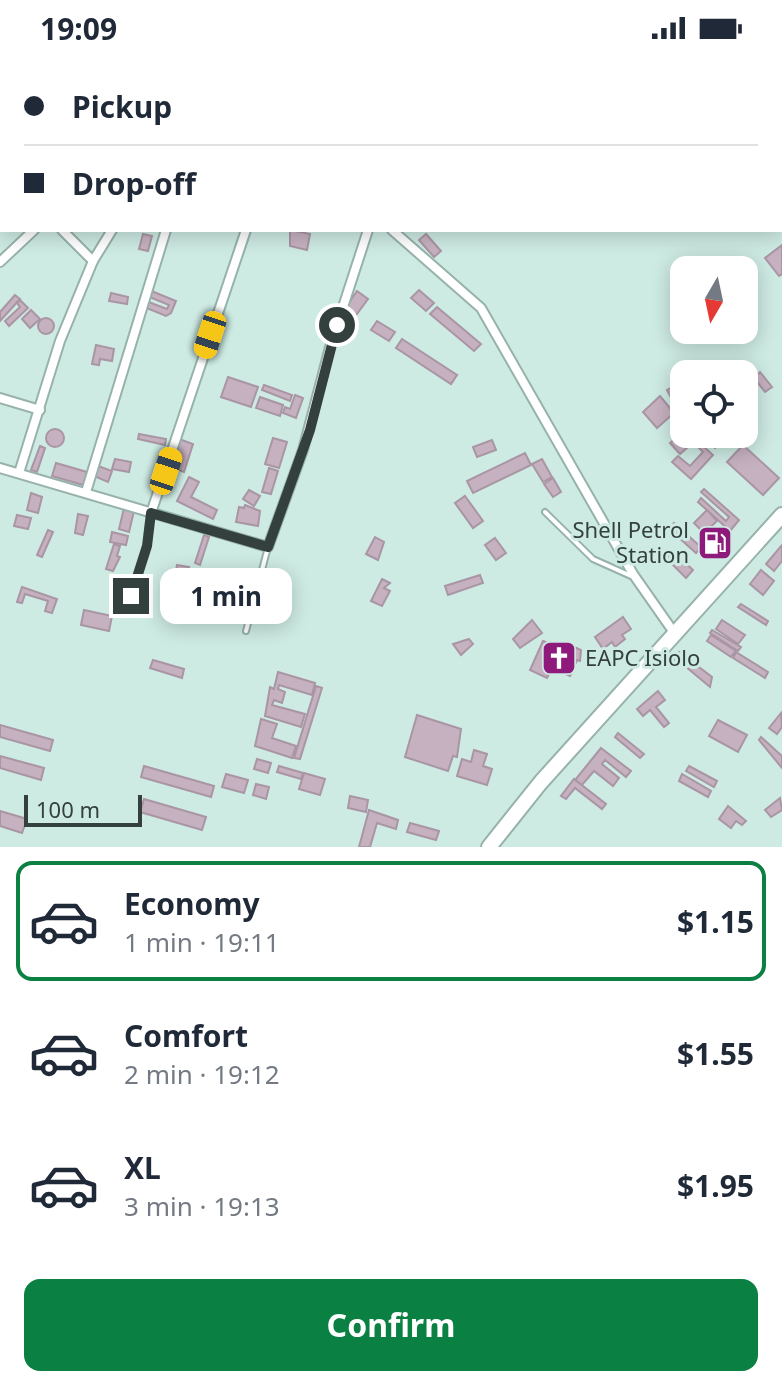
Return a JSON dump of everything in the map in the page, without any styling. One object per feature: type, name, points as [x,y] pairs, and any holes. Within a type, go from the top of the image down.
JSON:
[{"type":"highway","points":[[489,847],[541,782],[782,515]]},
{"type":"street","points":[[0,262],[32,232]]},
{"type":"street","points":[[64,232],[93,261]]},
{"type":"street","points":[[19,473],[60,341],[93,261],[111,232]]},
{"type":"street","points":[[86,492],[165,232]]},
{"type":"street","points":[[151,513],[245,232]]},
{"type":"street","points":[[0,468],[268,547],[303,450],[334,332],[367,232]]},
{"type":"street","points":[[394,232],[481,308],[636,578],[675,634]]},
{"type":"street","points":[[403,239],[410,232]]},
{"type":"street","points":[[0,398],[40,410]]},
{"type":"lane","points":[[545,512],[593,559],[636,578]]},
{"type":"lane","points":[[131,596],[147,546],[151,513]]},
{"type":"lane","points":[[246,631],[268,547]]},
{"type":"building","points":[[290,232],[310,234],[307,250],[290,246]]},
{"type":"building","points":[[143,234],[152,236],[148,251],[139,249]]},
{"type":"building","points":[[426,234],[441,251],[434,257],[419,240]]},
{"type":"building","points":[[782,245],[782,274],[779,276],[765,258]]},
{"type":"building","points":[[149,290],[176,301],[171,313],[166,316],[144,307],[146,301],[167,309],[169,305],[147,296]]},
{"type":"building","points":[[419,290],[434,303],[426,311],[411,298]]},
{"type":"building","points":[[357,291],[368,299],[354,318],[344,310]]},
{"type":"building","points":[[111,293],[128,297],[127,304],[109,301]]},
{"type":"building","points":[[15,295],[20,299],[0,321],[0,312]]},
{"type":"building","points":[[20,300],[28,308],[9,326],[5,321],[20,307],[17,303]]},
{"type":"building","points":[[437,307],[481,344],[474,351],[430,314]]},
{"type":"building","points":[[31,310],[40,319],[30,328],[22,319]]},
{"type":"building","points":[[46,318],[54,326],[46,334],[38,326]]},
{"type":"building","points":[[377,321],[395,332],[389,341],[371,330]]},
{"type":"building","points":[[402,339],[457,375],[451,384],[396,348]]},
{"type":"building","points":[[96,345],[114,349],[112,361],[100,359],[99,365],[92,364]]},
{"type":"building","points":[[760,372],[772,387],[765,392],[758,383]]},
{"type":"building","points":[[228,377],[258,387],[251,407],[221,397]]},
{"type":"building","points":[[264,385],[292,395],[290,401],[262,390]]},
{"type":"building","points":[[295,395],[303,398],[296,418],[283,413],[285,407],[290,409]]},
{"type":"building","points":[[660,396],[670,408],[670,417],[657,428],[643,412]]},
{"type":"building","points":[[260,397],[283,405],[280,416],[256,408]]},
{"type":"building","points":[[55,429],[64,438],[55,447],[46,438]]},
{"type":"building","points":[[139,434],[166,439],[165,445],[138,439]]},
{"type":"building","points":[[273,438],[287,442],[279,468],[265,464]]},
{"type":"building","points":[[179,439],[193,444],[184,472],[170,467]]},
{"type":"building","points":[[492,440],[496,450],[477,457],[473,447]]},
{"type":"building","points":[[40,446],[45,448],[37,472],[31,470]]},
{"type":"building","points":[[699,448],[705,448],[713,455],[691,479],[672,462],[678,456],[690,466],[703,452]]},
{"type":"building","points":[[740,448],[746,448],[779,478],[763,495],[727,462]]},
{"type":"building","points":[[525,453],[531,465],[473,493],[467,481]]},
{"type":"building","points":[[115,459],[131,462],[129,472],[112,469]]},
{"type":"building","points":[[542,459],[552,477],[543,482],[532,464]]},
{"type":"building","points":[[56,463],[87,472],[83,485],[52,476]]},
{"type":"building","points":[[98,466],[112,471],[108,482],[94,476]]},
{"type":"building","points":[[269,468],[278,471],[271,494],[262,492]]},
{"type":"building","points":[[189,477],[199,482],[191,497],[217,510],[213,519],[177,501]]},
{"type":"building","points":[[553,478],[561,492],[553,497],[544,484]]},
{"type":"building","points":[[704,489],[739,520],[730,531],[698,502],[701,498],[726,521],[729,517],[701,492]]},
{"type":"building","points":[[249,490],[260,496],[254,506],[243,499]]},
{"type":"building","points":[[31,493],[42,497],[38,513],[27,510]]},
{"type":"building","points":[[465,496],[483,521],[473,528],[455,503]]},
{"type":"building","points":[[245,505],[260,511],[258,526],[236,522],[239,507],[244,508]]},
{"type":"building","points":[[124,508],[134,511],[129,532],[119,529]]},
{"type":"building","points":[[707,510],[717,521],[704,533],[694,523]]},
{"type":"building","points":[[78,514],[88,516],[83,535],[75,533]]},
{"type":"building","points":[[17,515],[31,518],[28,529],[14,526]]},
{"type":"building","points":[[674,523],[701,547],[696,553],[669,529]]},
{"type":"building","points":[[711,528],[724,540],[718,547],[705,535]]},
{"type":"building","points":[[48,530],[53,532],[42,557],[37,555]]},
{"type":"building","points":[[112,532],[128,536],[126,545],[110,542]]},
{"type":"building","points":[[204,535],[209,537],[200,565],[195,563]]},
{"type":"building","points":[[375,537],[384,542],[378,560],[366,554]]},
{"type":"building","points":[[495,538],[506,553],[496,560],[485,545]]},
{"type":"building","points":[[114,544],[120,546],[117,556],[120,557],[113,571],[106,569]]},
{"type":"building","points":[[782,545],[782,561],[774,571],[766,564]]},
{"type":"building","points":[[673,551],[693,570],[686,578],[666,558]]},
{"type":"building","points":[[177,565],[189,567],[183,583],[175,577]]},
{"type":"building","points":[[761,570],[774,581],[763,595],[750,584]]},
{"type":"building","points":[[480,575],[483,583],[448,595],[445,586]]},
{"type":"building","points":[[382,579],[390,583],[384,588],[390,591],[382,606],[371,601]]},
{"type":"building","points":[[22,587],[57,599],[52,613],[45,611],[48,601],[25,594],[22,603],[17,602]]},
{"type":"building","points":[[214,592],[220,594],[220,606],[214,608],[208,606],[206,600],[208,594]]},
{"type":"building","points":[[259,596],[270,601],[265,612],[255,608]]},
{"type":"building","points":[[741,604],[768,621],[766,625],[738,607]]},
{"type":"building","points":[[84,610],[112,616],[109,631],[81,625]]},
{"type":"building","points":[[623,617],[631,629],[622,635],[625,639],[615,647],[612,642],[603,649],[595,637]]},
{"type":"building","points":[[532,620],[542,633],[520,648],[513,639]]},
{"type":"building","points":[[722,620],[745,635],[738,644],[716,629]]},
{"type":"building","points":[[712,630],[741,647],[738,651],[710,633]]},
{"type":"building","points":[[711,635],[736,651],[731,657],[707,641]]},
{"type":"building","points":[[469,639],[473,644],[461,655],[453,644]]},
{"type":"building","name":"EAPC Isiolo","points":[[543,641],[566,650],[568,644],[581,650],[580,661],[577,660],[570,676],[552,668],[547,678],[530,670]]},
{"type":"building","points":[[679,652],[712,677],[710,687],[680,662],[677,666],[672,662]]},
{"type":"building","points":[[736,652],[768,672],[765,678],[733,658]]},
{"type":"building","points":[[153,660],[184,669],[182,678],[150,668]]},
{"type":"building","points":[[278,672],[315,683],[312,695],[279,685],[278,689],[285,692],[282,703],[274,700],[272,705],[305,714],[301,727],[265,716],[270,687],[274,689]]},
{"type":"building","points":[[316,686],[322,688],[300,759],[294,758]]},
{"type":"building","points":[[658,691],[665,700],[656,707],[669,723],[664,727],[650,710],[643,716],[637,709]]},
{"type":"building","points":[[781,713],[782,727],[777,734],[769,728]]},
{"type":"building","points":[[417,715],[461,729],[457,757],[453,756],[448,771],[405,757]]},
{"type":"building","points":[[261,719],[277,724],[272,738],[296,746],[292,758],[255,746]]},
{"type":"building","points":[[718,720],[747,735],[738,752],[709,736]]},
{"type":"building","points":[[0,725],[53,740],[50,751],[0,737]]},
{"type":"building","points":[[618,733],[644,754],[640,758],[615,737]]},
{"type":"building","points":[[761,737],[782,756],[782,768],[759,740]]},
{"type":"building","points":[[601,748],[631,771],[626,777],[605,760],[602,764],[619,778],[613,786],[594,771],[582,785],[575,780]]},
{"type":"building","points":[[474,750],[487,754],[483,766],[492,769],[487,785],[457,776],[462,759],[471,762]]},
{"type":"building","points":[[0,756],[44,768],[41,780],[0,768]]},
{"type":"building","points":[[257,759],[271,763],[268,773],[254,769]]},
{"type":"building","points":[[144,766],[214,786],[211,797],[141,777]]},
{"type":"building","points":[[279,766],[303,773],[301,779],[277,772]]},
{"type":"building","points":[[689,766],[717,781],[714,787],[686,771]]},
{"type":"building","points":[[304,773],[325,779],[320,795],[299,789]]},
{"type":"building","points":[[226,774],[248,780],[244,793],[222,787]]},
{"type":"building","points":[[682,774],[711,791],[708,797],[679,781]]},
{"type":"building","points":[[574,779],[606,804],[602,809],[575,788],[566,799],[561,796]]},
{"type":"building","points":[[256,784],[269,787],[266,799],[253,795]]},
{"type":"building","points":[[350,796],[368,800],[366,812],[348,808]]},
{"type":"building","points":[[780,798],[782,810],[771,817],[765,810]]},
{"type":"building","points":[[144,799],[206,817],[202,830],[140,812]]},
{"type":"building","points":[[728,806],[746,821],[742,825],[736,821],[731,828],[719,819]]},
{"type":"building","points":[[369,810],[398,820],[396,829],[377,823],[370,847],[359,847]]},
{"type":"building","points":[[0,811],[27,819],[22,833],[0,826]]},
{"type":"building","points":[[410,823],[439,831],[436,840],[407,832]]},
{"type":"place","name":"Shell Petrol Station","points":[[715,543]]},
{"type":"place","name":"EAPC Isiolo","points":[[559,658]]},
{"type":"route","points":[[131,596],[147,546],[151,513],[268,547],[310,430],[337,325]]}]
